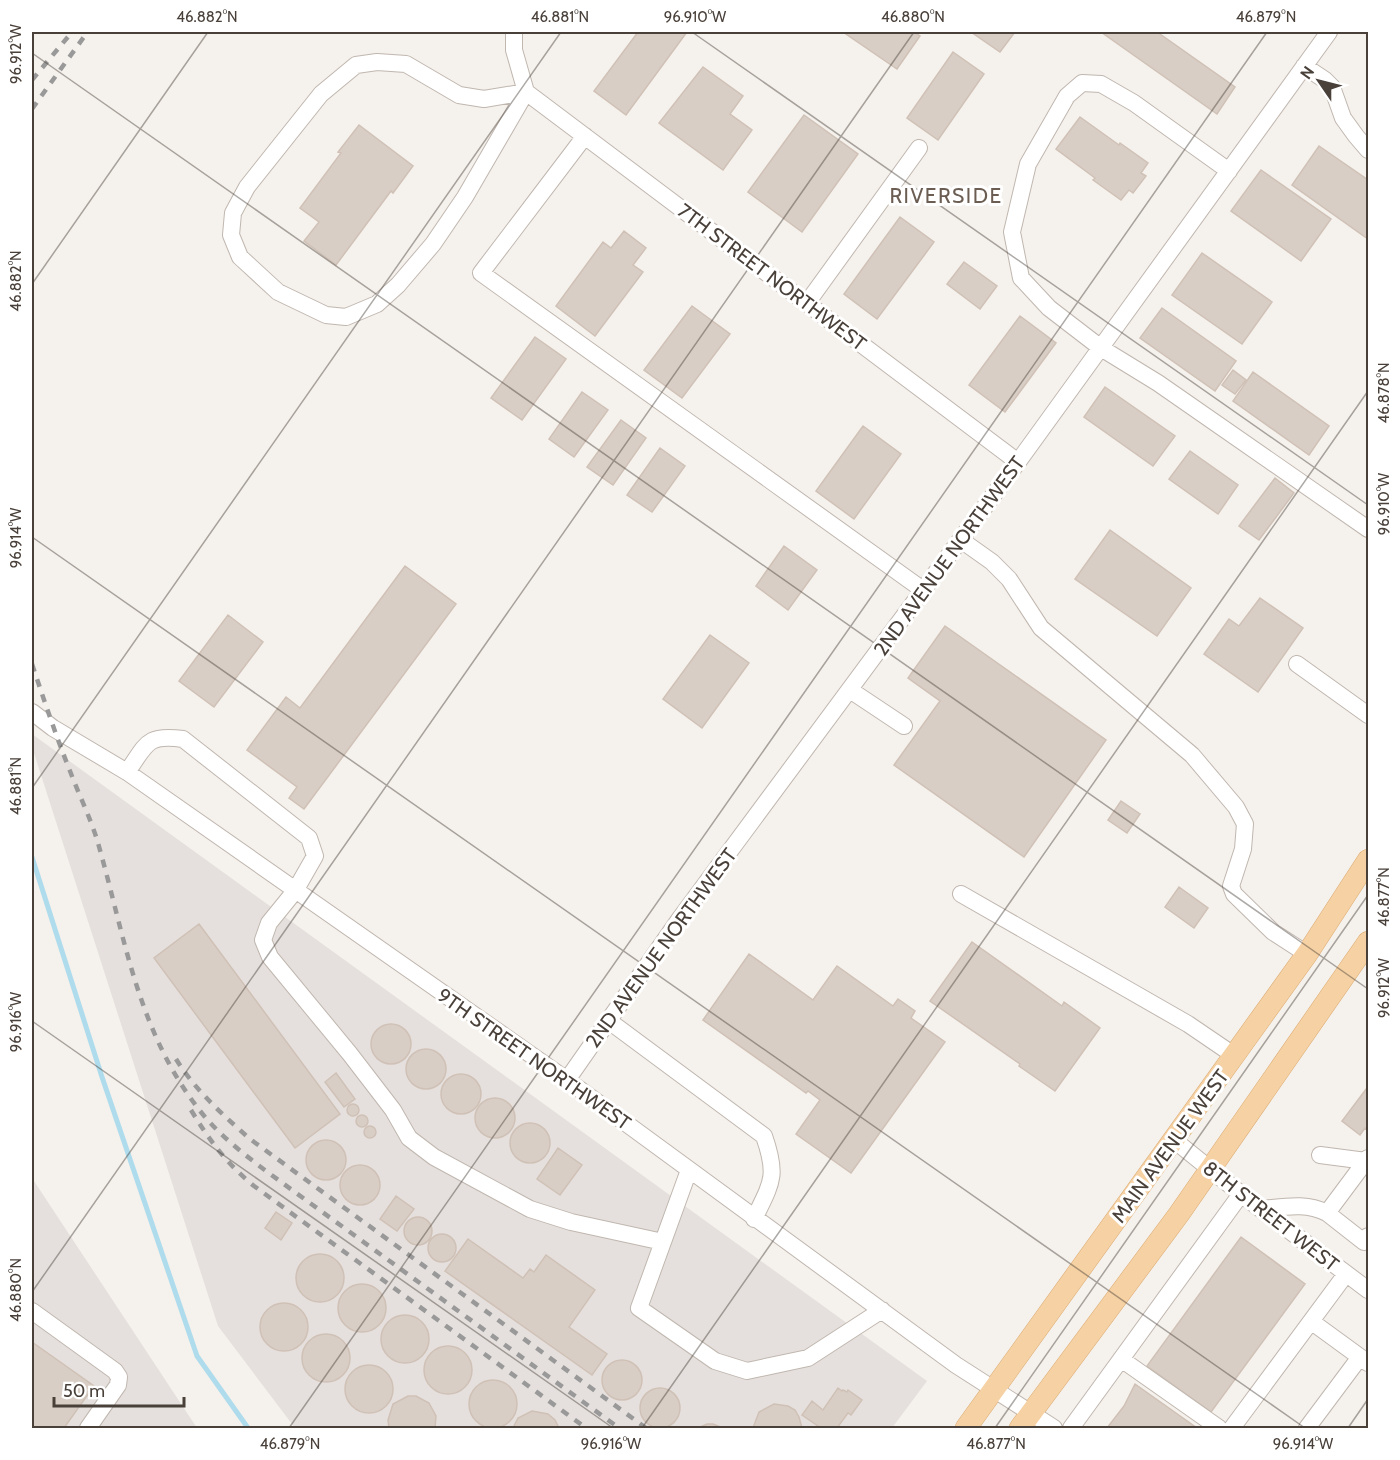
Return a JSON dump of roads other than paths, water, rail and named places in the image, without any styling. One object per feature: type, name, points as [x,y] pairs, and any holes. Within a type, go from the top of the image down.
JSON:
[{"type":"main road","name":"MAIN AVENUE WEST","points":[[966,1428],[1235,1056],[1307,954],[1368,860]]},
{"type":"main road","points":[[1025,1421],[1210,1170],[1368,942]]},
{"type":"street","points":[[513,32],[513,50],[526,92],[465,197],[434,243],[398,285],[377,304],[346,316],[326,315],[279,292],[240,257],[231,235],[233,213],[247,187],[321,94],[356,65],[377,62],[406,64],[459,95],[484,99],[526,92]]},
{"type":"street","name":"2ND AVENUE NORTHWEST","points":[[567,1080],[681,917],[961,540],[1329,32]]},
{"type":"street","points":[[1304,66],[1332,87],[1343,117],[1368,150]]},
{"type":"street","points":[[1229,171],[1134,103],[1101,84],[1082,83],[1067,96],[1028,164],[1012,232],[1021,278],[1049,308],[1101,348],[1158,383],[1368,529]]},
{"type":"street","name":"7TH STREET NORTHWEST","points":[[526,92],[1018,462]]},
{"type":"street","points":[[585,136],[481,273],[923,590]]},
{"type":"street","points":[[807,303],[919,148]]},
{"type":"street","points":[[961,540],[992,562],[1009,579],[1041,628],[1192,755],[1236,807],[1245,824],[1243,849],[1231,886],[1234,894],[1273,932],[1307,954]]},
{"type":"street","points":[[1297,664],[1368,715]]},
{"type":"street","points":[[850,690],[904,726]]},
{"type":"street","name":"9TH STREET NORTHWEST","points":[[32,712],[53,728],[127,771],[567,1080],[754,1219],[994,1390],[1025,1421],[1054,1428]]},
{"type":"street","points":[[127,771],[148,743],[161,736],[183,739],[309,838],[315,856],[295,891],[269,922],[263,940],[270,957],[350,1054],[393,1110],[409,1138],[434,1157],[530,1209],[571,1222],[663,1242]]},
{"type":"street","points":[[961,894],[1188,1024],[1235,1056]]},
{"type":"street","points":[[609,1021],[764,1136],[772,1160],[771,1183],[754,1219]]},
{"type":"street","name":"8TH STREET WEST","points":[[1174,1140],[1240,1194],[1368,1290]]},
{"type":"street","points":[[1320,1155],[1367,1160]]},
{"type":"street","points":[[1327,1213],[1367,1160]]},
{"type":"street","points":[[689,1170],[639,1308],[715,1361],[747,1371],[808,1358],[882,1310]]},
{"type":"street","points":[[1071,1428],[1240,1194]]},
{"type":"street","points":[[1261,1209],[1315,1207],[1367,1241]]},
{"type":"street","points":[[1121,1359],[1231,1428],[1346,1274]]},
{"type":"street","points":[[32,1311],[115,1371],[119,1377],[118,1385],[88,1428]]},
{"type":"street","points":[[1307,1428],[1364,1360],[1312,1322]]},
{"type":"waterway","points":[[32,857],[102,1077],[197,1356],[248,1428]]},
{"type":"railway","points":[[32,80],[72,32]]},
{"type":"railway","points":[[32,109],[86,34]]},
{"type":"railway","points":[[32,664],[60,745],[95,834],[126,951],[149,1021],[182,1086],[205,1117],[227,1139],[266,1171],[619,1428]]},
{"type":"railway","points":[[176,1059],[201,1092],[250,1139],[646,1428]]},
{"type":"railway","points":[[191,1110],[219,1151],[254,1186],[586,1428]]},
{"type":"district","name":"RIVERSIDE","points":[[946,195]]}]
